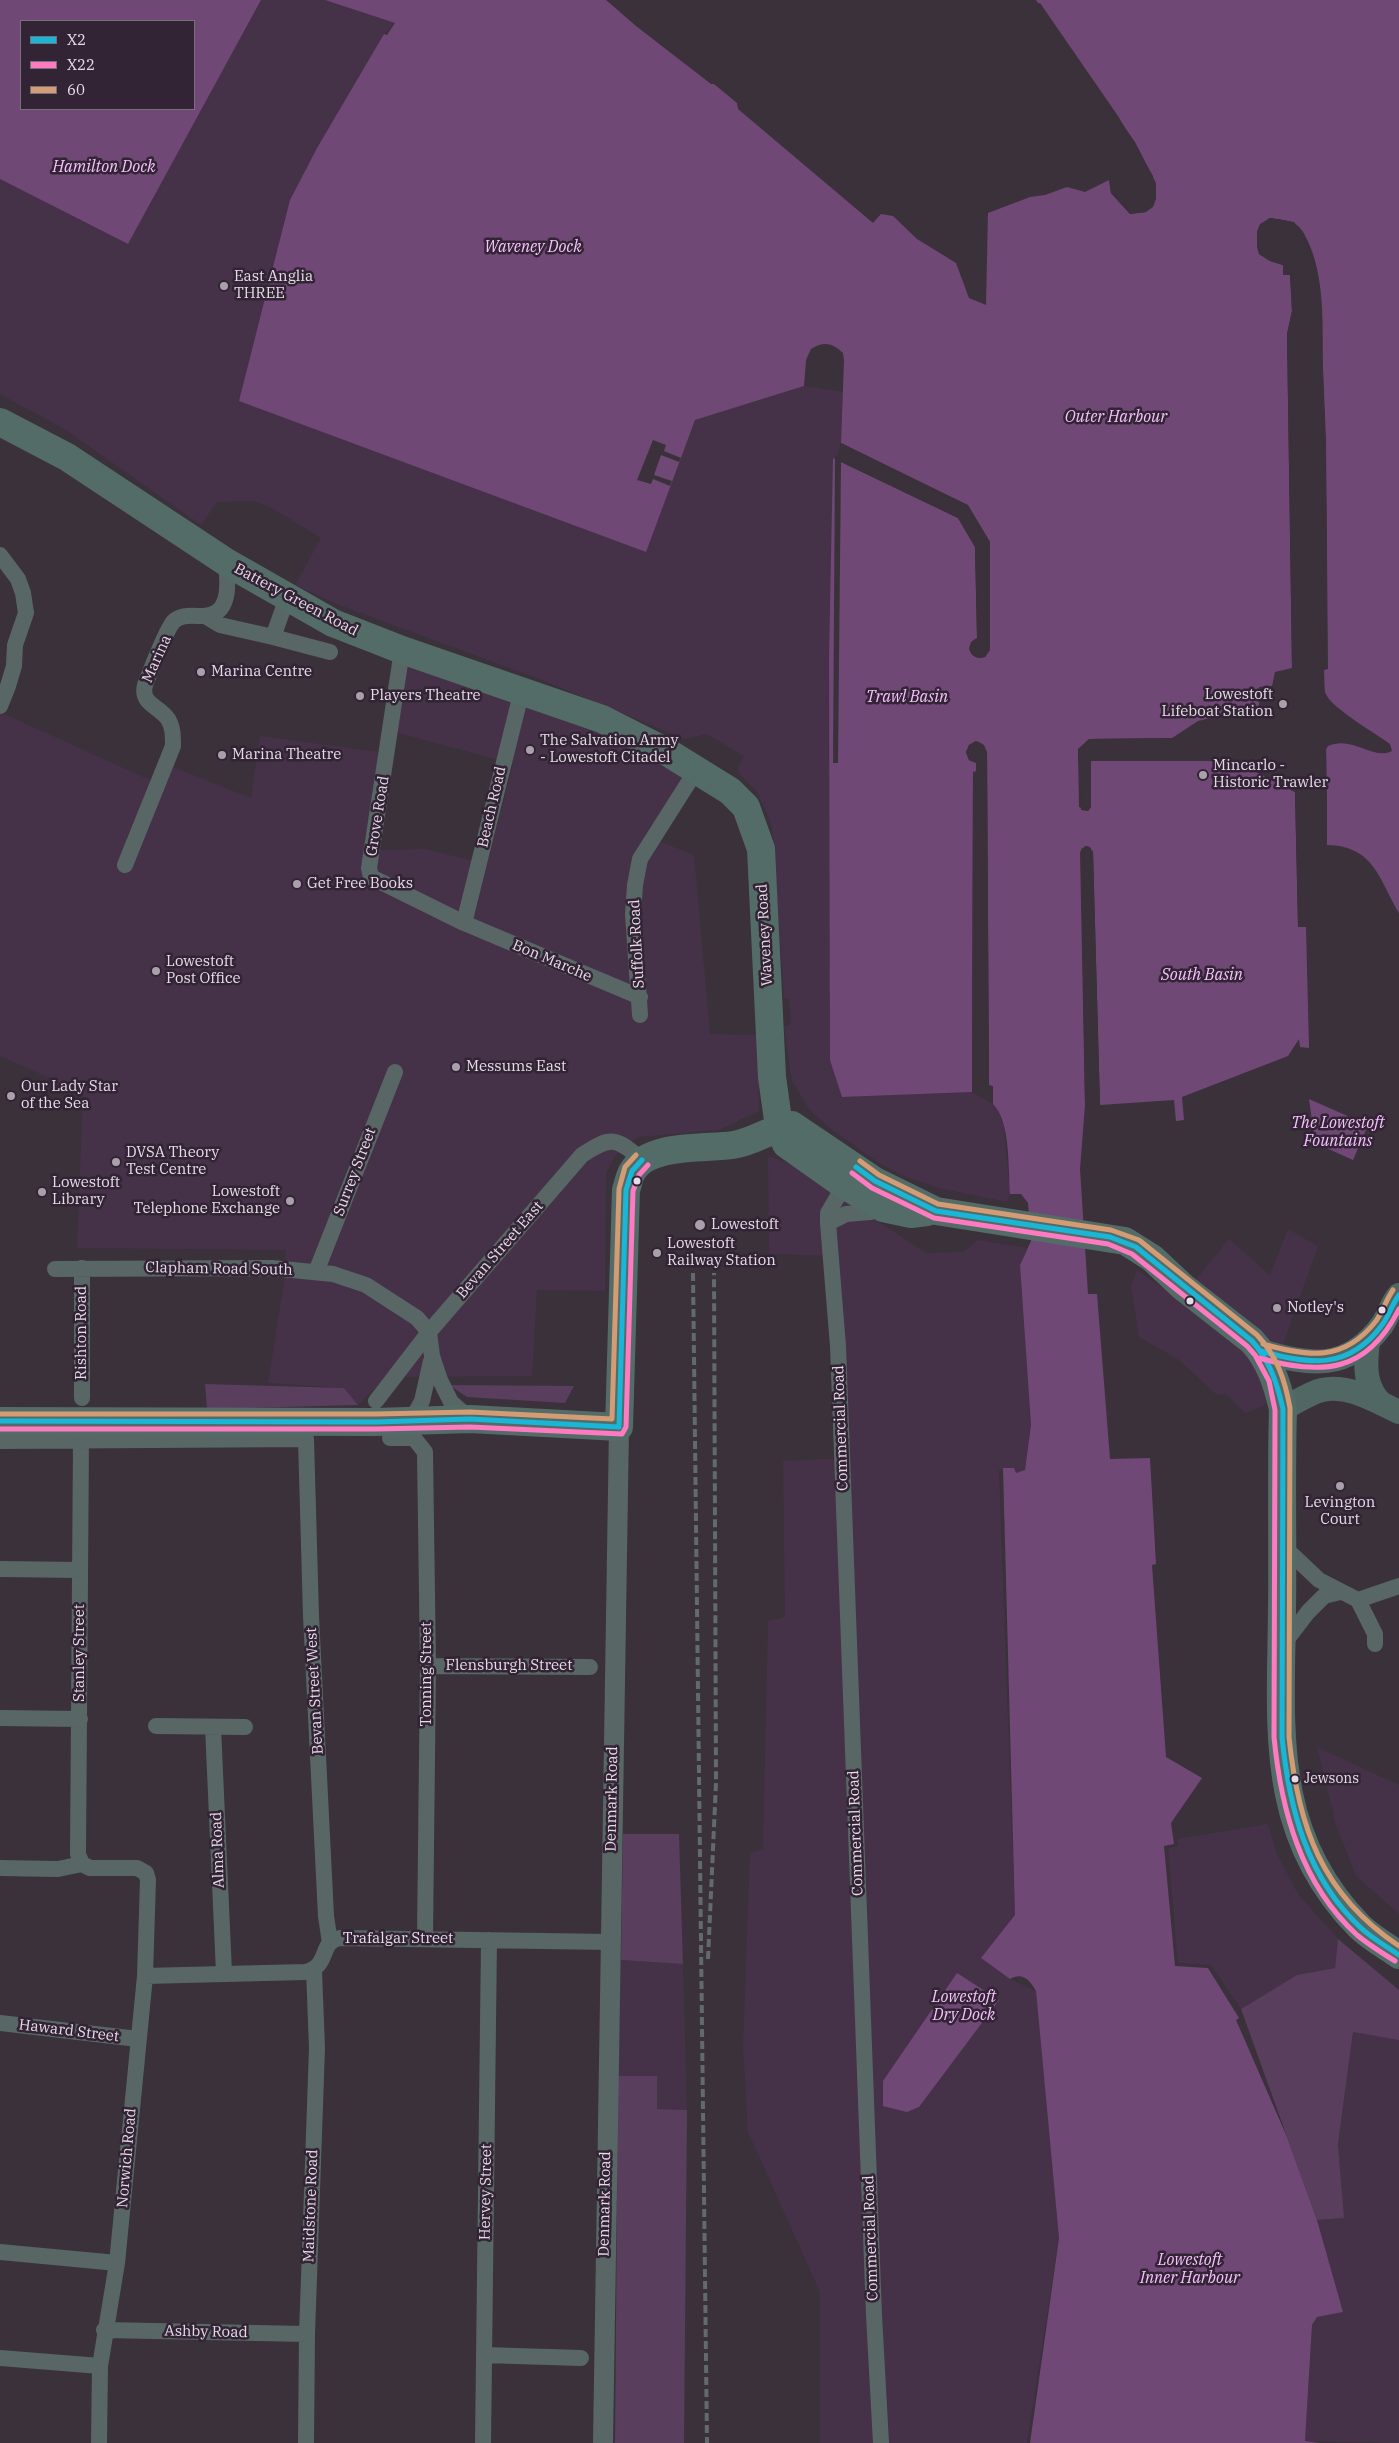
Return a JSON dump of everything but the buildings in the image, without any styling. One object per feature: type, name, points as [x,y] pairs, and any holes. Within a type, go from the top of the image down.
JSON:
[{"type":"highway","name":"Battery Green Road","points":[[0,422],[33,438],[92,473],[226,562],[333,623],[402,650],[522,690],[616,725],[697,768]]},
{"type":"highway","name":"Waveney Road","points":[[697,768],[730,791],[746,807],[760,849],[772,1077],[779,1127]]},
{"type":"highway","points":[[642,1160],[673,1150],[733,1145],[749,1141],[779,1127],[792,1125],[884,1208],[911,1214],[936,1211],[1110,1238],[1125,1242],[1152,1258],[1183,1287],[1252,1341],[1261,1351],[1276,1378],[1283,1409],[1282,1746],[1286,1789],[1296,1824],[1310,1856],[1343,1908],[1360,1928],[1399,1955]]},
{"type":"highway","name":"Denmark Road","points":[[620,1427],[626,1190],[632,1172],[642,1160]]},
{"type":"highway","points":[[850,1176],[875,1181],[936,1211]]},
{"type":"highway","points":[[0,1421],[411,1421],[470,1419],[620,1427]]},
{"type":"main road","points":[[1261,1351],[1293,1360],[1318,1363],[1350,1355],[1368,1342],[1384,1322],[1399,1295]]},
{"type":"main road","points":[[1368,1342],[1366,1368],[1375,1398],[1391,1408]]},
{"type":"main road","points":[[1283,1409],[1321,1391],[1337,1389],[1350,1390],[1391,1408]]},
{"type":"street","points":[[0,555],[18,579],[26,613],[15,645],[14,666],[0,706]]},
{"type":"street","points":[[205,616],[216,611],[226,599],[229,588],[226,562]]},
{"type":"street","points":[[273,637],[287,598]]},
{"type":"street","name":"Marina","points":[[126,865],[173,746],[173,731],[168,719],[145,698],[143,692],[145,685],[174,622],[185,616],[205,616]]},
{"type":"street","points":[[205,616],[220,624],[330,652]]},
{"type":"street","name":"Grove Road","points":[[402,650],[369,868],[370,877],[464,923]]},
{"type":"street","name":"Beach Road","points":[[464,923],[522,690]]},
{"type":"street","name":"Suffolk Road","points":[[640,1015],[633,914],[635,885],[640,859],[697,768]]},
{"type":"street","name":"Bon Marche","points":[[464,923],[640,997]]},
{"type":"street","name":"Surrey Street","points":[[316,1272],[394,1072]]},
{"type":"street","name":"Bevan Street East","points":[[376,1401],[429,1332],[582,1155],[596,1146],[614,1141],[622,1142],[642,1160]]},
{"type":"street","name":"Commercial Road","points":[[850,1176],[828,1213],[828,1224],[838,1346],[874,2315],[881,2443]]},
{"type":"street","points":[[828,1224],[846,1214],[870,1212],[884,1208]]},
{"type":"street","name":"Rishton Road","points":[[82,1268],[82,1398]]},
{"type":"street","name":"Clapham Road South","points":[[55,1269],[272,1268],[333,1274],[366,1284],[417,1318],[429,1332]]},
{"type":"street","points":[[429,1332],[432,1356],[450,1402],[470,1419]]},
{"type":"street","points":[[411,1421],[422,1401],[429,1378],[432,1356]]},
{"type":"street","name":"Denmark Road","points":[[603,2443],[620,1427]]},
{"type":"street","name":"Tonning Street","points":[[390,1438],[414,1438],[425,1452],[428,1666],[425,1938]]},
{"type":"street","name":"Bevan Street West","points":[[81,1440],[306,1439],[311,1616],[326,1916],[330,1943]]},
{"type":"street","points":[[0,1440],[81,1440]]},
{"type":"street","name":"Stanley Street","points":[[81,1440],[78,1854],[82,1864]]},
{"type":"street","points":[[1282,1545],[1318,1580],[1358,1600],[1375,1634],[1375,1644]]},
{"type":"street","points":[[0,1569],[80,1570]]},
{"type":"street","points":[[1358,1600],[1399,1586]]},
{"type":"street","points":[[1282,1647],[1308,1612],[1324,1596],[1340,1592]]},
{"type":"street","name":"Flensburgh Street","points":[[428,1666],[590,1667]]},
{"type":"street","points":[[0,1718],[80,1719]]},
{"type":"street","points":[[156,1726],[245,1727]]},
{"type":"street","name":"Alma Road","points":[[213,1726],[224,1973]]},
{"type":"street","points":[[0,1868],[58,1869],[82,1864]]},
{"type":"street","name":"Norwich Road","points":[[82,1864],[90,1868],[137,1868],[146,1873],[148,1880],[145,1976],[117,2263],[104,2330],[100,2366],[99,2443]]},
{"type":"street","name":"Trafalgar Street","points":[[314,1970],[320,1965],[326,1947],[340,1938],[610,1942]]},
{"type":"street","name":"Hervey Street","points":[[483,2443],[489,1940]]},
{"type":"street","points":[[145,1976],[305,1972],[314,1970]]},
{"type":"street","name":"Maidstone Road","points":[[306,2443],[307,2334],[317,2048],[314,1970]]},
{"type":"street","name":"Haward Street","points":[[0,2023],[138,2039]]},
{"type":"street","points":[[0,2252],[117,2263]]},
{"type":"street","name":"Ashby Road","points":[[104,2330],[307,2334]]},
{"type":"street","points":[[484,2355],[581,2358]]},
{"type":"street","points":[[0,2358],[100,2366]]},
{"type":"shaded area","points":[[261,0],[325,0],[395,23],[384,34],[317,148],[290,200],[645,552],[695,420],[804,386],[843,392],[841,443],[836,459],[842,1097],[972,1092],[993,1104],[998,1110],[1004,1127],[1010,1194],[1007,1202],[939,1188],[901,1175],[879,1163],[830,1128],[809,1109],[792,1081],[784,1027],[791,1024],[789,999],[784,998],[772,826],[757,791],[739,773],[738,767],[744,756],[707,734],[685,739],[542,680],[339,605],[295,585],[321,538],[270,507],[252,501],[217,502],[201,525],[66,430],[0,394],[0,179],[128,244]]},
{"type":"shaded area","points":[[406,661],[631,742],[697,784],[659,841],[694,855],[710,1034],[758,1035],[759,1111],[719,1130],[638,1137],[615,1156],[606,1173],[605,1291],[537,1290],[532,1376],[386,1377],[358,1405],[344,1388],[268,1383],[284,1282],[286,1250],[77,1248],[83,1093],[0,1056],[0,712],[152,781],[161,762],[251,798],[260,736],[379,752],[364,847],[377,850],[425,849],[487,864],[513,764],[395,732]]},
{"type":"shaded area","points":[[772,1157],[793,1165],[926,1253],[963,1252],[978,1240],[1027,1248],[1020,1265],[1031,1425],[1025,1470],[1016,1473],[1014,1468],[999,1470],[1015,1915],[982,1958],[1010,1979],[1036,1991],[1059,2238],[1027,2443],[820,2443],[820,2292],[748,2132],[743,2046],[750,1853],[763,1849],[768,1621],[785,1617],[783,1461],[825,1459],[849,1461],[836,1256],[769,1254],[768,1158]]},
{"type":"shaded area","points":[[1288,1229],[1318,1246],[1285,1339],[1267,1404],[1245,1413],[1226,1394],[1217,1395],[1179,1360],[1139,1337],[1131,1285],[1137,1270],[1180,1299],[1229,1239],[1270,1275]]},
{"type":"shaded area","points":[[205,1384],[344,1388],[358,1405],[207,1409]]},
{"type":"shaded area","points":[[449,1385],[574,1386],[565,1403],[467,1397]]},
{"type":"shaded area","points":[[1317,1747],[1399,1785],[1399,1914],[1356,1876],[1336,1825]]},
{"type":"shaded area","points":[[1268,1824],[1277,1854],[1298,1894],[1338,1939],[1335,1968],[1297,1975],[1241,2009],[1211,1965],[1178,1963],[1168,1848],[1178,1846],[1177,1839]]},
{"type":"shaded area","points":[[623,1834],[679,1834],[683,1964],[621,1960]]},
{"type":"shaded area","points":[[1338,1939],[1399,1990],[1399,2040],[1353,2032],[1338,2144],[1344,2218],[1317,2220],[1241,2009],[1297,1975],[1335,1968]]},
{"type":"shaded area","points":[[621,1960],[683,1964],[687,2110],[657,2109],[618,2076]]},
{"type":"shaded area","points":[[1353,2032],[1399,2039],[1399,2443],[1305,2441],[1312,2325],[1317,2317],[1343,2312],[1317,2220],[1343,2218],[1338,2144]]},
{"type":"shaded area","points":[[618,2076],[657,2076],[657,2109],[687,2110],[684,2443],[615,2443]]},
{"type":"water","name":"Hamilton Dock","points":[[0,0],[261,0],[128,244],[0,179]]},
{"type":"water","points":[[325,0],[606,0],[636,26],[737,103],[738,109],[873,223],[881,214],[893,216],[917,239],[956,263],[969,298],[986,305],[988,213],[1030,197],[1045,195],[1067,187],[1085,192],[1109,180],[1111,193],[1130,214],[1146,212],[1156,199],[1156,183],[1135,142],[1036,0],[1399,0],[1399,913],[1380,877],[1365,858],[1355,851],[1327,845],[1326,749],[1328,746],[1337,743],[1354,745],[1378,753],[1392,751],[1390,744],[1331,702],[1324,690],[1324,669],[1327,669],[1327,558],[1322,301],[1320,283],[1311,248],[1303,232],[1293,223],[1270,218],[1261,226],[1257,233],[1259,254],[1270,261],[1283,265],[1283,275],[1290,275],[1292,311],[1287,334],[1292,668],[1275,672],[1272,686],[1259,687],[1259,711],[1230,713],[1198,721],[1172,738],[1089,739],[1078,750],[1079,807],[1088,811],[1091,807],[1090,761],[1235,761],[1295,792],[1298,926],[1306,927],[1309,1048],[1300,1047],[1299,1039],[1288,1056],[1182,1097],[1184,1120],[1176,1121],[1174,1100],[1100,1105],[1093,852],[1087,846],[1081,849],[1085,1105],[1080,1169],[1088,1294],[1097,1294],[1110,1459],[1150,1458],[1156,1564],[1152,1565],[1166,1757],[1202,1778],[1171,1823],[1174,1844],[1164,1846],[1175,1966],[1208,1968],[1239,2018],[1236,2020],[1287,2137],[1317,2220],[1343,2312],[1317,2317],[1312,2325],[1305,2441],[1319,2443],[1030,2443],[1059,2238],[1036,1991],[1025,1978],[1018,1976],[1010,1979],[981,1958],[1015,1915],[1003,1468],[1014,1468],[1016,1473],[1025,1470],[1031,1425],[1020,1265],[1031,1241],[1028,1203],[1021,1194],[1010,1194],[1006,1134],[999,1112],[993,1104],[993,1086],[989,1086],[987,752],[981,743],[976,741],[969,745],[966,752],[969,760],[976,763],[976,772],[973,772],[972,1092],[842,1097],[830,1060],[829,656],[833,458],[958,518],[975,547],[977,638],[971,643],[970,651],[978,658],[985,657],[990,650],[990,542],[968,505],[841,443],[844,360],[843,353],[828,344],[811,349],[806,360],[804,386],[695,420],[646,552],[239,401],[290,200],[317,148],[384,34],[387,35],[395,23]]},
{"type":"water","name":"The Lowestoft Fountains","points":[[1309,1099],[1368,1125],[1353,1160],[1315,1143]]},
{"type":"water","name":"Lowestoft Dry Dock","points":[[957,1973],[999,2000],[919,2107],[907,2112],[883,2106],[883,2081]]},
{"type":"pier","points":[[1040,3],[1118,116],[1153,176],[1155,191],[1151,177],[1132,143],[1038,4]]},
{"type":"pier","points":[[1109,178],[1112,180],[1113,192],[1128,209],[1138,212],[1151,206],[1155,191],[1156,199],[1153,207],[1146,212],[1130,214],[1111,193]]},
{"type":"pier","points":[[1270,218],[1294,222],[1304,234],[1314,262],[1320,300],[1326,439],[1328,669],[1324,670],[1325,698],[1322,690],[1321,669],[1325,667],[1323,439],[1318,300],[1307,248],[1297,228],[1293,224],[1279,220],[1271,220],[1262,226],[1258,238],[1261,253],[1284,263],[1286,272],[1293,274],[1295,311],[1290,334],[1295,668],[1292,668],[1287,334],[1292,311],[1290,275],[1283,275],[1283,265],[1270,261],[1259,254],[1257,247],[1257,231],[1260,224]]},
{"type":"pier","points":[[653,440],[666,445],[664,451],[681,458],[679,462],[661,455],[654,475],[672,481],[670,486],[653,479],[651,484],[637,480]]},
{"type":"pier","points":[[841,443],[968,506],[990,542],[990,649],[985,657],[980,658],[972,655],[969,649],[971,642],[977,638],[975,547],[958,518],[841,462],[838,763],[833,763],[835,455],[960,517],[978,547],[979,638],[973,644],[972,649],[974,653],[980,656],[984,655],[987,649],[988,543],[967,507],[839,445]]},
{"type":"pier","points":[[1176,738],[1172,741],[1090,741],[1081,750],[1083,808],[1086,809],[1088,806],[1088,761],[1090,759],[1235,758],[1288,785],[1298,792],[1300,924],[1308,927],[1298,927],[1295,792],[1262,774],[1235,761],[1091,761],[1091,807],[1088,811],[1081,810],[1078,749],[1089,739]]},
{"type":"pier","points":[[976,741],[984,745],[987,752],[989,1085],[993,1086],[993,1104],[990,1103],[990,1088],[986,1086],[985,752],[982,746],[976,744],[970,747],[968,752],[971,758],[978,762],[979,772],[976,774],[975,1093],[972,1092],[973,772],[976,771],[976,763],[969,760],[966,752],[969,745]]},
{"type":"pier","points":[[1326,745],[1327,847],[1325,845],[1323,750]]},
{"type":"pier","points":[[1085,846],[1090,847],[1093,852],[1100,1105],[1097,1105],[1090,852],[1087,848],[1083,852],[1087,1105],[1085,1105],[1080,852]]},
{"type":"railway","points":[[693,1273],[707,2443]]},
{"type":"railway","points":[[708,1959],[716,1783],[714,1273]]},
{"type":"transit line","name":"60","points":[[0,1414],[376,1414],[470,1412],[612,1419],[619,1189],[625,1167],[636,1155]]},
{"type":"transit line","name":"X2","points":[[0,1421],[376,1422],[470,1419],[619,1427],[626,1190],[632,1171],[642,1160]]},
{"type":"transit line","name":"60","points":[[860,1161],[879,1175],[938,1204],[1111,1230],[1139,1240],[1257,1335],[1270,1351],[1283,1378],[1290,1408],[1289,1737],[1299,1800],[1307,1829],[1318,1855],[1332,1880],[1350,1904],[1372,1926],[1399,1946]]},
{"type":"transit line","name":"X22","points":[[0,1429],[376,1429],[470,1427],[622,1434],[626,1427],[633,1191],[639,1175],[648,1165]]},
{"type":"transit line","name":"X2","points":[[856,1167],[875,1181],[936,1211],[1110,1237],[1136,1247],[1252,1341],[1264,1356],[1272,1373],[1283,1409],[1282,1737],[1290,1790],[1304,1840],[1314,1864],[1327,1887],[1342,1908],[1361,1928],[1399,1955]]},
{"type":"transit line","name":"X22","points":[[852,1173],[872,1188],[934,1218],[1108,1244],[1132,1254],[1247,1346],[1255,1355],[1269,1381],[1275,1410],[1274,1737],[1282,1792],[1297,1844],[1321,1893],[1357,1935],[1395,1961]]},
{"type":"transit line","name":"60","points":[[1263,1344],[1295,1352],[1324,1353],[1338,1350],[1351,1344],[1376,1321],[1393,1290]]},
{"type":"transit line","name":"X2","points":[[1261,1351],[1312,1361],[1342,1357],[1356,1350],[1369,1340],[1384,1321],[1399,1295]]},
{"type":"transit line","name":"X22","points":[[1259,1358],[1303,1367],[1323,1367],[1341,1364],[1357,1357],[1372,1346],[1386,1330],[1399,1309]]},
{"type":"place","name":"East Anglia THREE","points":[[224,286]]},
{"type":"place","name":"Marina Centre","points":[[201,672]]},
{"type":"place","name":"Players Theatre","points":[[360,696]]},
{"type":"place","name":"Lowestoft Lifeboat Station","points":[[1283,704]]},
{"type":"place","name":"The Salvation Army - Lowestoft Citadel","points":[[530,750]]},
{"type":"place","name":"Marina Theatre","points":[[222,755]]},
{"type":"place","name":"Mincarlo - Historic Trawler","points":[[1203,775]]},
{"type":"place","name":"Get Free Books","points":[[297,884]]},
{"type":"place","name":"Lowestoft Post Office","points":[[156,971]]},
{"type":"place","name":"Messums East","points":[[456,1067]]},
{"type":"place","name":"Our Lady Star of the Sea","points":[[11,1096]]},
{"type":"place","name":"DVSA Theory Test Centre","points":[[116,1162]]},
{"type":"place","name":"Lowestoft Library","points":[[42,1192]]},
{"type":"place","name":"Lowestoft Telephone Exchange","points":[[290,1201]]},
{"type":"place","name":"Lowestoft","points":[[700,1225]]},
{"type":"place","name":"Lowestoft Railway Station","points":[[657,1253]]},
{"type":"place","name":"Notley's","points":[[1277,1308]]},
{"type":"place","name":"Levington Court","points":[[1340,1486]]},
{"type":"place","name":"Jewsons","points":[[1295,1779]]},
{"type":"water label","name":"Waveney Dock","points":[[533,247]]},
{"type":"water label","name":"Outer Harbour","points":[[1116,417]]},
{"type":"water label","name":"Trawl Basin","points":[[907,697]]},
{"type":"water label","name":"South Basin","points":[[1202,975]]},
{"type":"water label","name":"Lowestoft Inner Harbour","points":[[1190,2269]]}]
